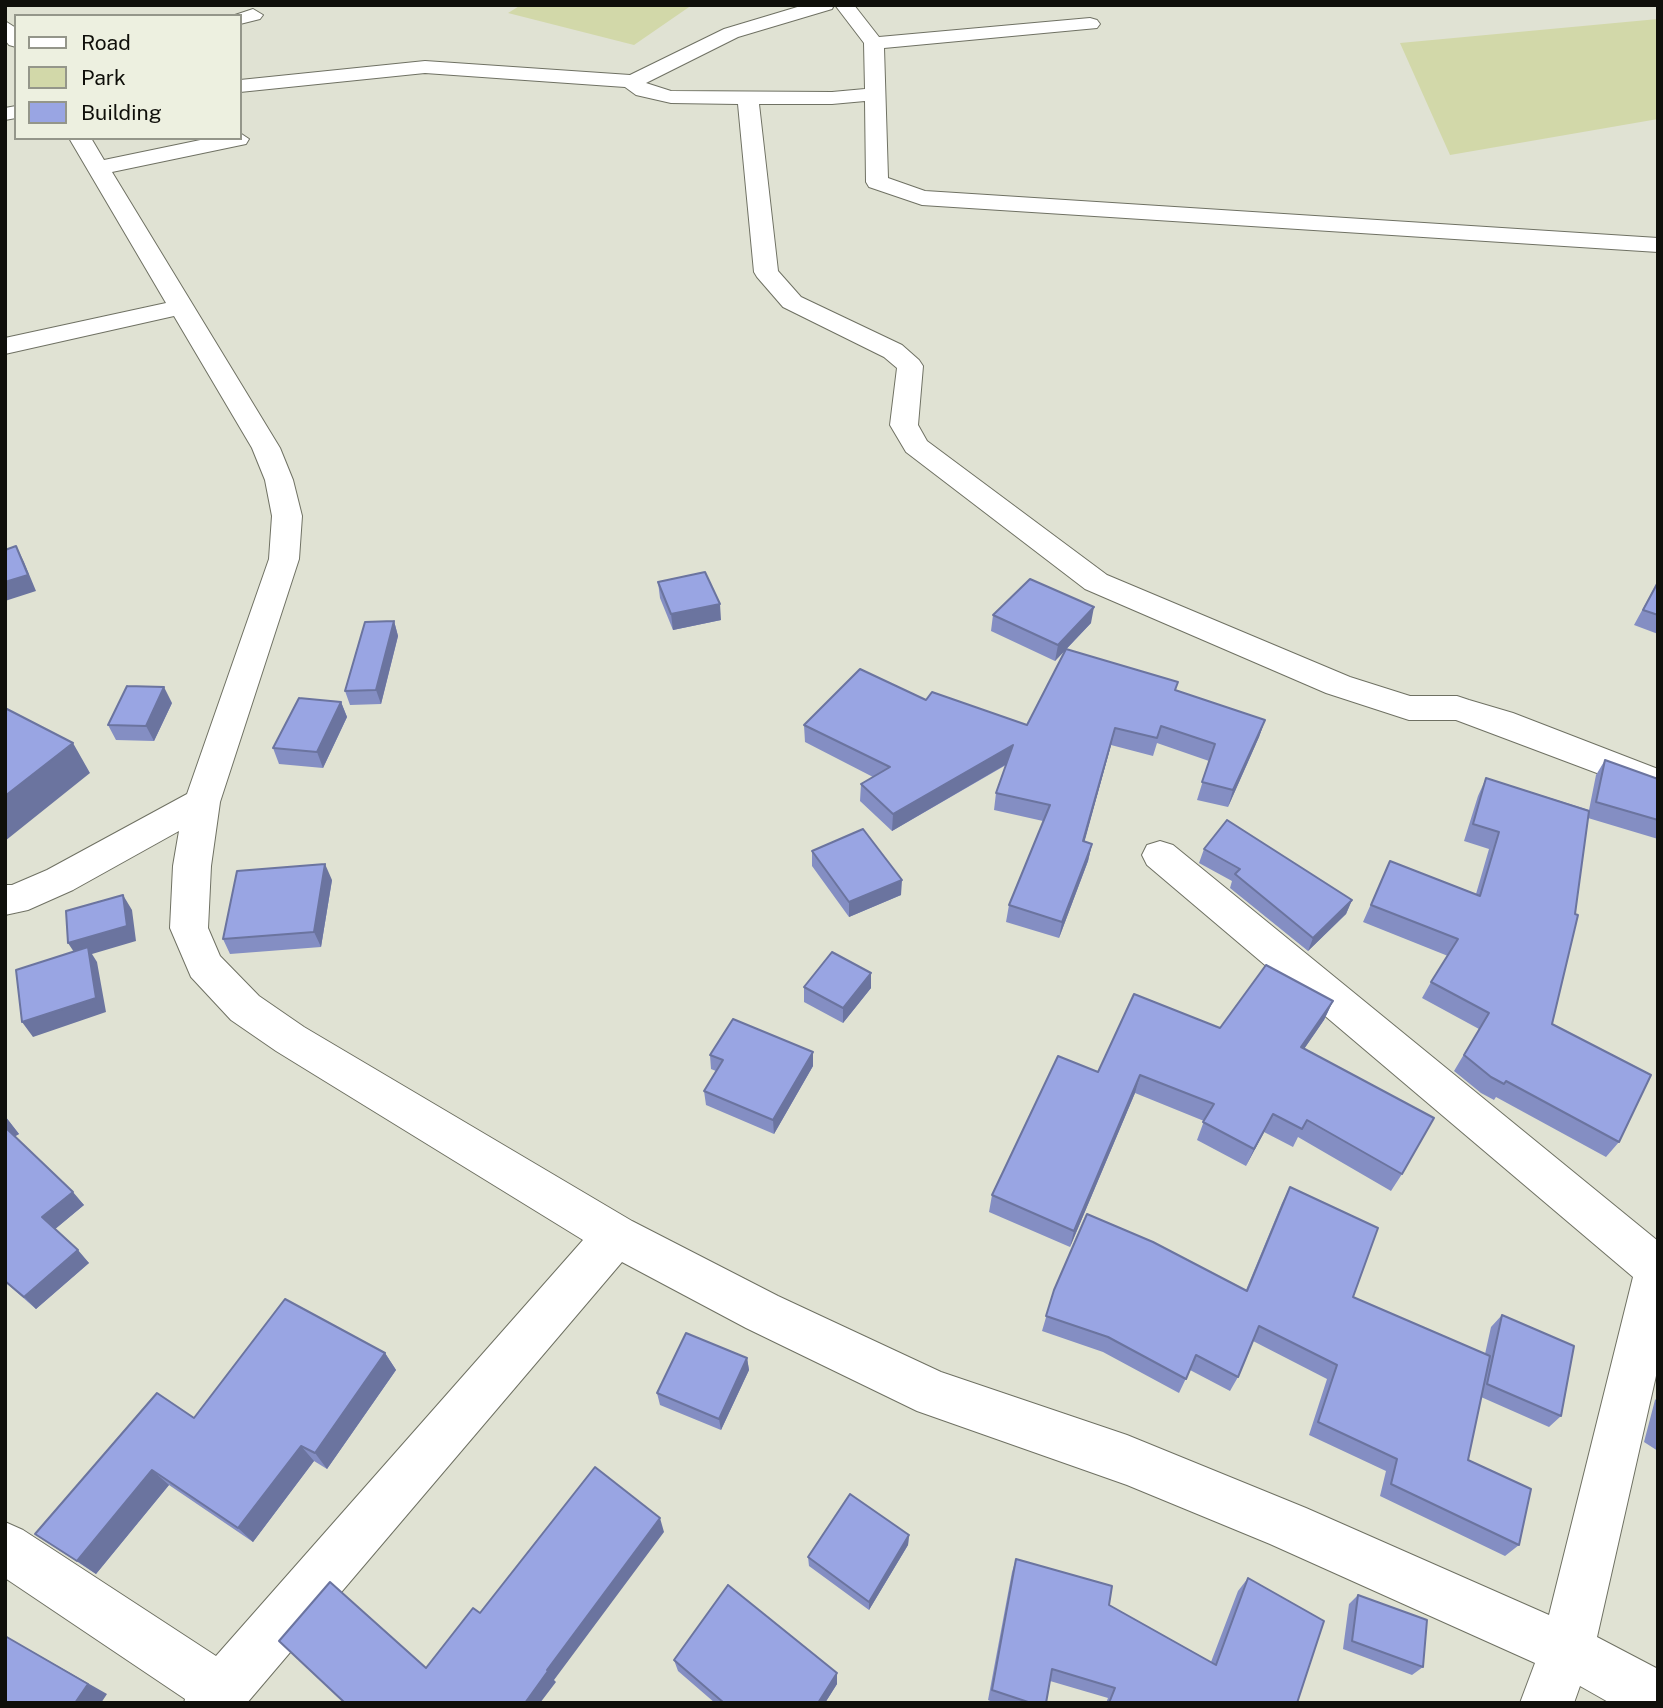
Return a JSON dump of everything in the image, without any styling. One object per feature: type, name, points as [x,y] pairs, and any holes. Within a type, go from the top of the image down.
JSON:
[{"type":"street","points":[[242,86],[425,67],[630,81],[646,77],[732,33],[825,5]]},
{"type":"street","points":[[845,5],[874,43],[877,182],[922,198],[1658,244]]},
{"type":"street","points":[[874,43],[1090,24]]},
{"type":"street","points":[[630,81],[643,91],[671,97],[832,98],[875,94]]},
{"type":"street","points":[[748,97],[766,272],[792,302],[893,351],[910,366],[904,425],[916,446],[1096,582],[1338,685],[1409,708],[1457,708],[1501,722],[1658,783]]},
{"type":"street","points":[[227,140],[89,153],[266,448],[279,480],[287,516],[284,559],[270,607],[223,732],[202,802],[192,866],[189,928],[205,966],[245,1007],[290,1039],[616,1236],[762,1312],[933,1394],[1127,1460],[1288,1526],[1567,1650],[1658,1699]]},
{"type":"street","points":[[5,346],[183,307]]},
{"type":"street","points":[[5,900],[15,900],[61,880],[202,802]]},
{"type":"street","points":[[1160,855],[1657,1268],[1567,1650],[1547,1703]]},
{"type":"street","points":[[5,1548],[216,1697],[616,1236]]},
{"type":"green space","points":[[521,5],[692,5],[634,45],[508,13]]},
{"type":"green space","points":[[1658,19],[1658,119],[1450,155],[1400,43]]},
{"type":"building","points":[[16,546],[28,575],[5,582],[5,550]]},
{"type":"building","points":[[705,572],[720,604],[671,614],[658,582]]},
{"type":"building","points":[[1030,579],[1094,607],[1058,645],[993,615]]},
{"type":"building","points":[[1658,582],[1658,615],[1643,610]]},
{"type":"building","points":[[394,621],[376,690],[345,691],[365,622]]},
{"type":"building","points":[[1066,649],[1178,682],[1175,690],[1265,720],[1233,790],[1202,782],[1215,744],[1161,726],[1157,738],[1115,728],[1083,841],[1092,844],[1062,922],[1009,905],[1050,805],[996,793],[1013,745],[893,814],[861,784],[890,767],[804,725],[860,669],[926,700],[932,692],[1027,725]]},
{"type":"building","points":[[127,686],[164,687],[146,726],[108,725]]},
{"type":"building","points":[[299,698],[341,702],[317,752],[273,748]]},
{"type":"building","points":[[5,708],[73,743],[5,796]]},
{"type":"building","points":[[1605,760],[1658,779],[1658,820],[1596,802]]},
{"type":"building","points":[[1486,778],[1589,811],[1575,914],[1578,915],[1552,1024],[1651,1075],[1619,1142],[1506,1081],[1504,1084],[1491,1077],[1464,1055],[1489,1013],[1431,982],[1458,939],[1371,905],[1390,861],[1480,896],[1499,832],[1473,824]]},
{"type":"building","points":[[1227,820],[1352,900],[1313,938],[1235,874],[1240,869],[1204,849]]},
{"type":"building","points":[[863,829],[902,880],[849,902],[812,851]]},
{"type":"building","points":[[325,864],[314,932],[223,939],[237,871]]},
{"type":"building","points":[[123,895],[127,926],[68,943],[66,911]]},
{"type":"building","points":[[88,947],[96,998],[22,1022],[16,970]]},
{"type":"building","points":[[832,952],[871,973],[843,1008],[804,987]]},
{"type":"building","points":[[1266,965],[1333,1001],[1301,1047],[1434,1118],[1402,1174],[1307,1120],[1302,1129],[1273,1114],[1254,1149],[1203,1122],[1214,1104],[1140,1075],[1074,1231],[992,1195],[1058,1056],[1098,1072],[1134,994],[1220,1028]]},
{"type":"building","points":[[733,1019],[813,1052],[773,1120],[704,1091],[723,1060],[710,1055]]},
{"type":"building","points":[[5,1127],[73,1192],[42,1217],[78,1250],[24,1297],[5,1281]]},
{"type":"building","points":[[1290,1187],[1378,1228],[1353,1297],[1490,1356],[1468,1460],[1531,1489],[1519,1545],[1391,1484],[1397,1459],[1318,1422],[1337,1365],[1259,1326],[1238,1377],[1196,1355],[1186,1379],[1108,1337],[1046,1316],[1054,1290],[1087,1214],[1153,1242],[1247,1291]]},
{"type":"building","points":[[285,1299],[385,1353],[315,1453],[301,1446],[238,1528],[152,1470],[77,1561],[35,1534],[157,1393],[194,1418]]},
{"type":"building","points":[[1502,1315],[1574,1346],[1561,1416],[1487,1384]]},
{"type":"building","points":[[686,1333],[747,1358],[719,1419],[657,1393]]},
{"type":"building","points":[[595,1467],[660,1518],[525,1703],[345,1703],[279,1641],[330,1582],[426,1668],[473,1608],[480,1613]]},
{"type":"building","points":[[850,1494],[909,1535],[869,1602],[808,1557]]},
{"type":"building","points":[[1016,1559],[1112,1586],[1109,1605],[1216,1665],[1248,1578],[1324,1621],[1297,1703],[1109,1703],[1115,1688],[1052,1669],[1046,1703],[1031,1703],[992,1690]]},
{"type":"building","points":[[728,1585],[837,1673],[818,1703],[724,1703],[674,1660]]},
{"type":"building","points":[[1358,1595],[1427,1620],[1423,1667],[1352,1641]]},
{"type":"building","points":[[5,1636],[88,1684],[75,1703],[5,1703]]}]
